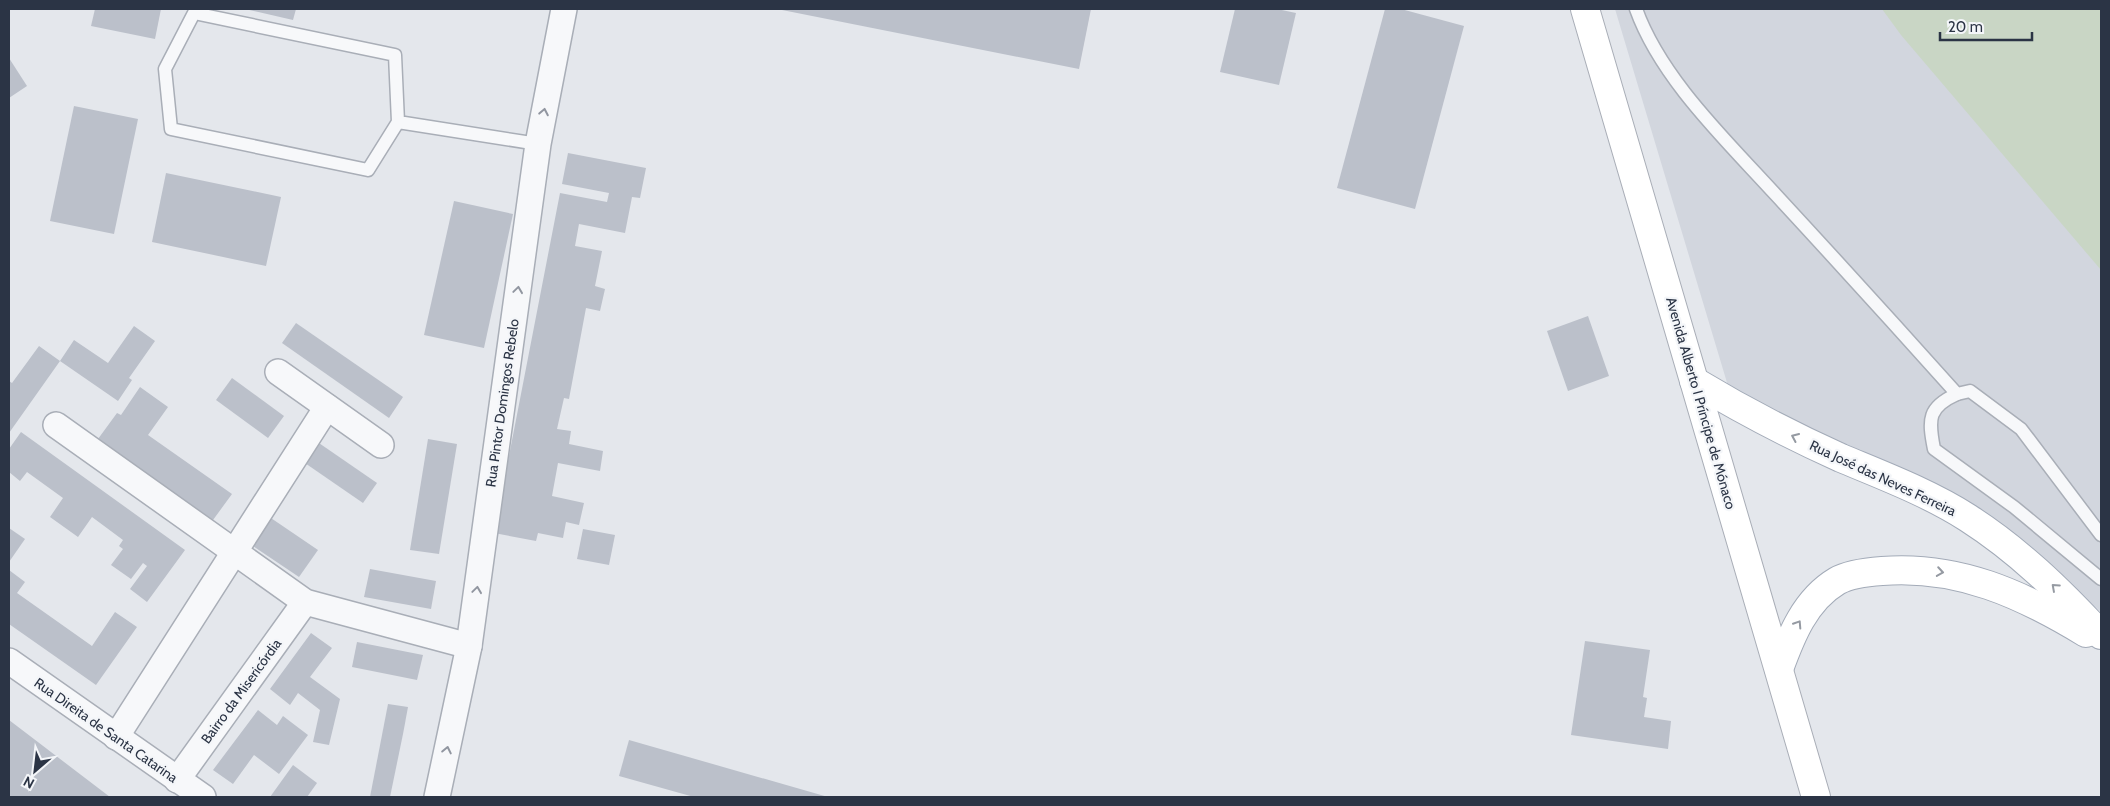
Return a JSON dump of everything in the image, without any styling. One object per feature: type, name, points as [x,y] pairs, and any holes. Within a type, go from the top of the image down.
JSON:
[{"type":"main road","name":"Avenida Alberto I Príncipe de Mónaco","points":[[1585,9],[1816,797]]},
{"type":"main road","name":"Rua José das Neves Ferreira","points":[[1694,381],[1757,418],[1913,489],[1967,517],[2015,551],[2062,594],[2101,635]]},
{"type":"main road","points":[[1779,669],[1793,630],[1810,605],[1838,581],[1870,572],[1893,570],[1934,571],[1966,576],[2002,588],[2042,606],[2101,642]]},
{"type":"street","name":"Rua Pintor Domingos Rebelo","points":[[438,797],[469,646],[538,144],[564,9]]},
{"type":"street","points":[[278,372],[381,445]]},
{"type":"street","points":[[116,737],[328,407]]},
{"type":"street","points":[[56,425],[305,602],[469,646]]},
{"type":"street","name":"Bairro da Misericórdia","points":[[177,780],[305,602]]},
{"type":"street","name":"Rua Direita de Santa Catarina","points":[[9,661],[203,797]]},
{"type":"lane","points":[[1636,9],[1649,38],[1696,105],[1957,394]]},
{"type":"lane","points":[[194,13],[395,55],[398,122],[368,170],[171,129],[165,69],[194,13]]},
{"type":"lane","points":[[398,122],[538,144]]},
{"type":"lane","points":[[2101,535],[2021,429],[1970,391],[1941,401],[1933,410],[1930,430],[1934,449],[2014,507],[2101,579]]},
{"type":"shaded area","points":[[1615,9],[2101,9],[2101,612],[1998,521],[1954,493],[1731,396]]},
{"type":"green space","points":[[1882,9],[2101,9],[2101,270],[1901,35]]},
{"type":"building","points":[[95,9],[161,9],[155,39],[91,26]]},
{"type":"building","points":[[245,9],[296,9],[293,20]]},
{"type":"building","points":[[777,9],[1091,9],[1079,69]]},
{"type":"building","points":[[1235,9],[1277,9],[1296,13],[1279,85],[1220,72]]},
{"type":"building","points":[[1385,9],[1401,9],[1464,26],[1415,209],[1337,188]]},
{"type":"building","points":[[9,58],[27,86],[9,98]]},
{"type":"building","points":[[74,106],[138,119],[114,234],[50,221]]},
{"type":"building","points":[[568,153],[646,168],[640,198],[632,197],[625,233],[579,224],[575,246],[602,251],[595,286],[605,289],[600,311],[586,308],[569,399],[564,398],[557,429],[571,431],[569,444],[603,451],[600,471],[558,463],[552,496],[584,503],[579,525],[566,522],[563,538],[538,533],[536,541],[494,533],[560,193],[607,202],[609,193],[562,184]]},
{"type":"building","points":[[166,173],[281,197],[266,266],[152,242]]},
{"type":"building","points":[[454,201],[513,214],[484,348],[424,335]]},
{"type":"building","points":[[1588,316],[1609,376],[1568,391],[1547,331]]},
{"type":"building","points":[[296,323],[403,397],[389,418],[282,343]]},
{"type":"building","points":[[134,326],[155,341],[129,378],[132,380],[118,401],[60,361],[74,340],[108,363]]},
{"type":"building","points":[[39,346],[60,361],[9,433],[9,381],[12,383]]},
{"type":"building","points":[[232,378],[284,416],[268,438],[216,400]]},
{"type":"building","points":[[140,387],[168,407],[148,435],[232,494],[213,520],[98,439],[117,413],[121,415]]},
{"type":"building","points":[[21,432],[185,550],[147,602],[130,589],[147,566],[143,563],[131,579],[111,565],[123,549],[119,546],[123,540],[92,517],[78,537],[50,517],[63,498],[27,472],[20,481],[9,472],[9,449]]},
{"type":"building","points":[[428,439],[457,444],[439,554],[410,550]]},
{"type":"building","points":[[316,441],[377,483],[363,503],[302,461]]},
{"type":"building","points":[[265,514],[318,550],[299,577],[247,542]]},
{"type":"building","points":[[9,528],[25,539],[9,562]]},
{"type":"building","points":[[583,529],[615,535],[609,565],[577,559]]},
{"type":"building","points":[[370,569],[436,581],[431,609],[364,597]]},
{"type":"building","points":[[9,570],[25,582],[17,593],[92,646],[115,612],[137,627],[96,685],[9,624]]},
{"type":"building","points":[[311,633],[332,648],[310,677],[340,699],[329,745],[313,742],[320,710],[298,693],[290,705],[270,689]]},
{"type":"building","points":[[1585,641],[1650,650],[1643,697],[1647,698],[1644,717],[1671,721],[1668,749],[1571,735]]},
{"type":"building","points":[[357,642],[423,655],[417,680],[352,667]]},
{"type":"building","points":[[388,704],[408,707],[403,734],[390,797],[370,797]]},
{"type":"building","points":[[258,710],[277,725],[283,716],[308,735],[279,774],[254,755],[233,784],[213,770]]},
{"type":"building","points":[[9,720],[110,797],[9,797]]},
{"type":"building","points":[[629,740],[828,797],[694,797],[619,776]]},
{"type":"building","points":[[293,765],[317,783],[307,797],[270,797]]}]
